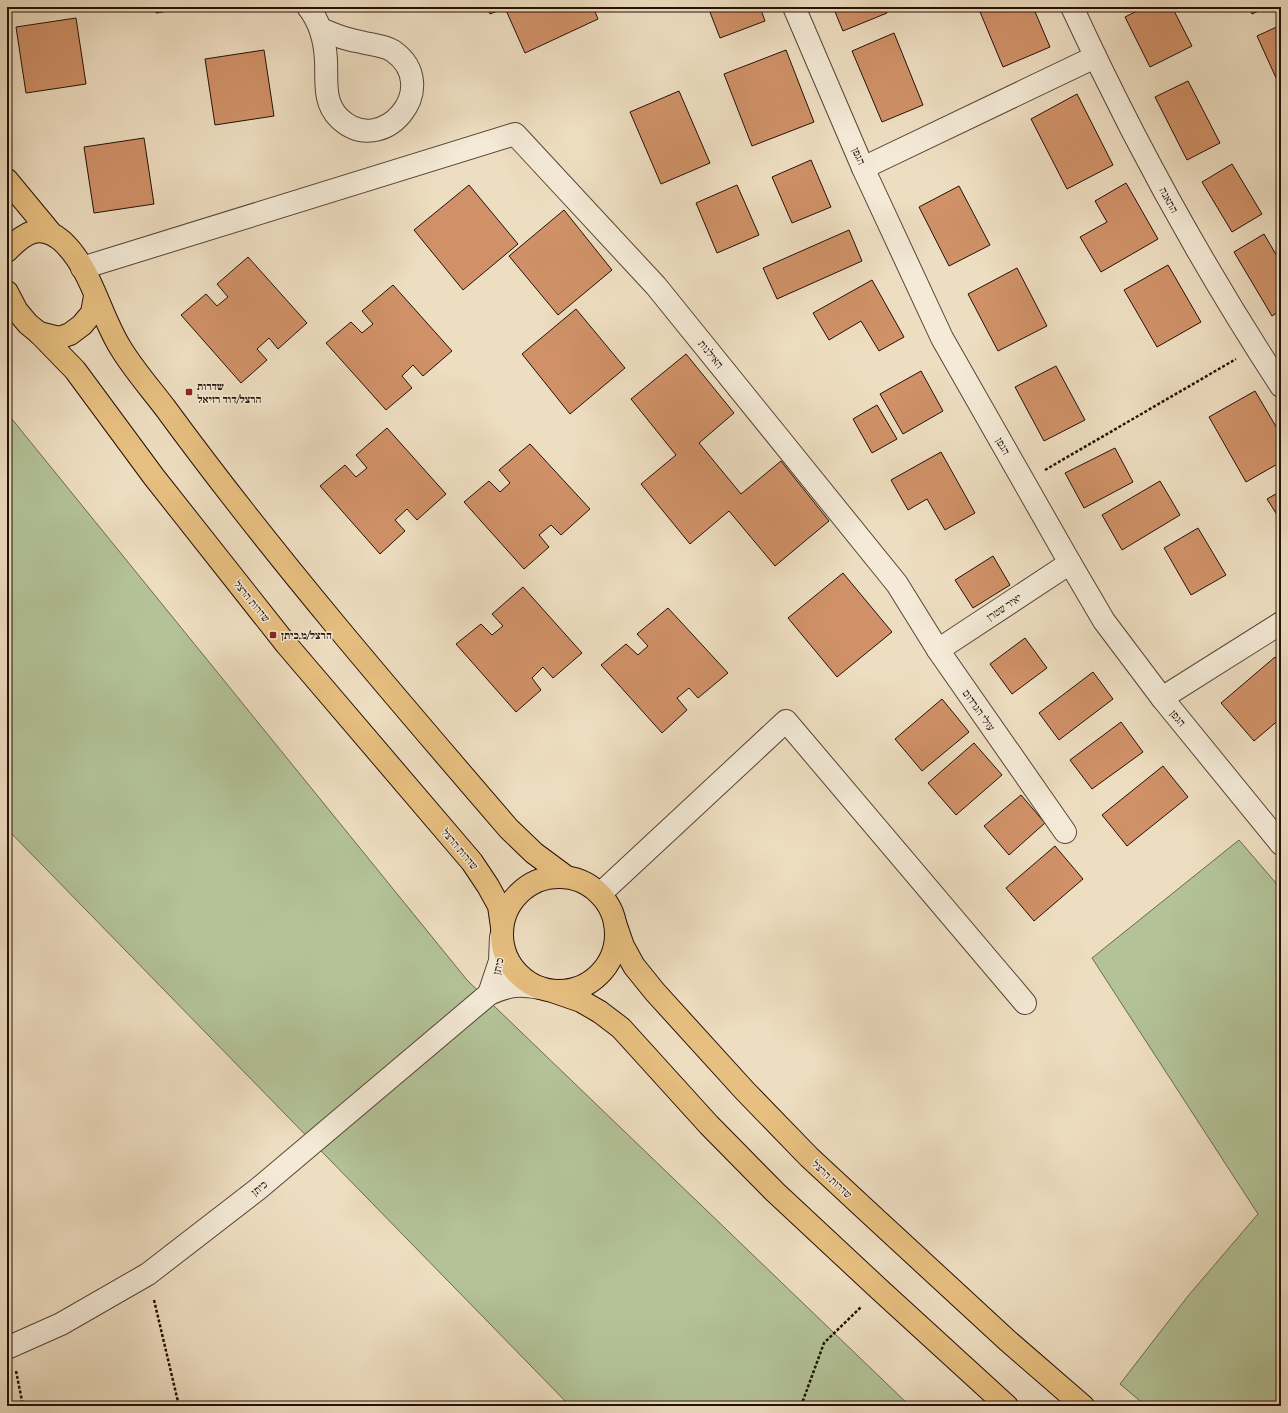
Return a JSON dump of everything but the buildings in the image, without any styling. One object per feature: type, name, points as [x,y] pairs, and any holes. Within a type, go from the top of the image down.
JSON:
[{"type":"main road","points":[[7,180],[50,232],[62,242],[77,260],[89,279],[106,321],[120,348],[193,447],[325,612],[510,829],[534,853],[565,876],[584,882],[600,894],[610,907],[615,923],[616,941],[611,958],[601,973],[586,984],[569,990],[546,990]]},
{"type":"main road","points":[[7,250],[18,239],[32,231],[50,232]]},
{"type":"main road","name":"שדרות הרצל","points":[[7,292],[17,311],[28,324],[39,333],[75,370],[154,477],[286,644],[472,862],[499,906],[502,932]]},
{"type":"main road","points":[[39,333],[59,338],[70,334],[82,325],[92,313],[95,296]]},
{"type":"main road","points":[[565,876],[547,878],[530,884],[517,895],[507,910],[502,932],[505,954],[513,969],[525,980],[546,990],[581,1001],[600,1012],[621,1028],[709,1125],[775,1192],[878,1289],[1007,1406]]},
{"type":"main road","name":"שדרות הרצל","points":[[615,923],[623,946],[638,971],[655,992],[809,1157],[1008,1341],[1083,1406]]},
{"type":"street","name":"הגפן","points":[[794,7],[863,168],[942,338],[1070,563],[1104,621],[1162,698],[1281,844]]},
{"type":"street","name":"התאנה","points":[[1072,7],[1095,57],[1177,216],[1281,386]]},
{"type":"street","points":[[313,14],[330,33],[351,40],[386,47],[399,56],[411,76],[412,92],[407,107],[392,123],[379,129],[364,130],[344,122],[334,112],[330,106],[326,92],[326,60],[313,14]]},
{"type":"street","points":[[863,168],[1095,57]]},
{"type":"street","name":"האילנות","points":[[82,268],[515,134],[656,286],[897,584]]},
{"type":"street","name":"יאיר שטרן","points":[[938,650],[1070,563]]},
{"type":"street","name":"עולי הגרדום","points":[[897,584],[938,650],[1065,832]]},
{"type":"street","points":[[1162,698],[1281,623]]},
{"type":"street","points":[[600,894],[786,721],[1025,1002]]},
{"type":"street","name":"כיתן","points":[[488,994],[500,961],[502,932]]},
{"type":"street","name":"כיתן","points":[[9,1348],[61,1324],[148,1274],[258,1189],[488,994],[505,987],[523,985],[546,990]]},
{"type":"path","points":[[1024,482],[1256,347]]},
{"type":"path","points":[[148,1274],[179,1406]]},
{"type":"path","points":[[801,1406],[824,1343],[878,1289]]},
{"type":"path","points":[[9,1348],[23,1406]]},
{"type":"green space","points":[[7,413],[467,980],[910,1406],[570,1406],[7,829]]},
{"type":"green space","points":[[1239,840],[1281,889],[1281,1406],[1146,1406],[1120,1384],[1188,1296],[1258,1214],[1092,958]]},
{"type":"place","name":"שדרות הרצל/דוד רזיאל","points":[[189,392]]},
{"type":"place","name":"הרצל/מ.כיתן","points":[[273,635]]}]
